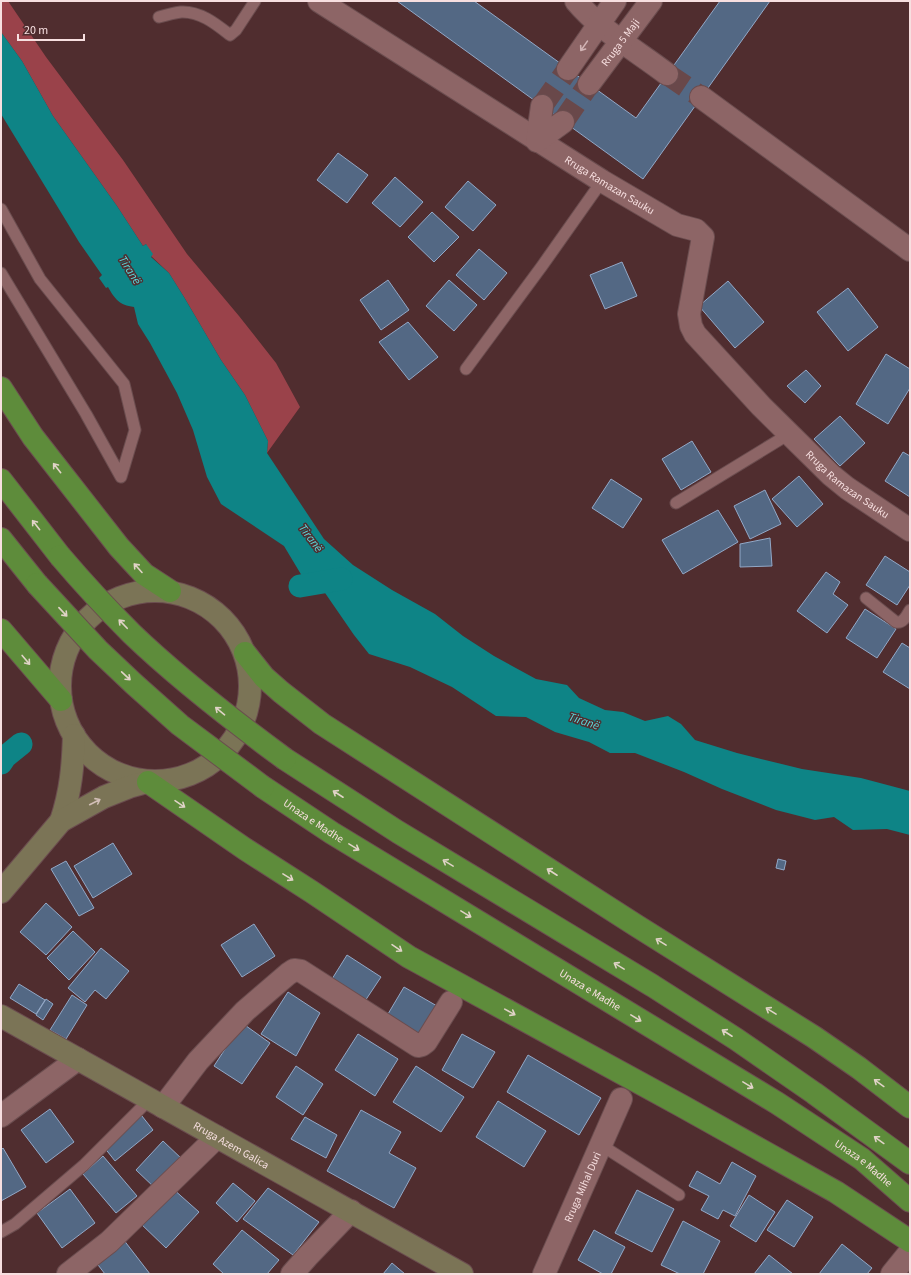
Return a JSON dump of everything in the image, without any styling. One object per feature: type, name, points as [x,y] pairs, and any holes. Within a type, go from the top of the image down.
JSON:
[{"type":"highway","points":[[1,388],[33,436],[119,548],[144,574],[170,591]]},
{"type":"highway","points":[[1,480],[60,556],[97,598],[155,655],[230,719],[285,759],[398,832],[653,986],[736,1039],[814,1093],[910,1163]]},
{"type":"highway","name":"Unaza e Madhe","points":[[1,539],[37,584],[98,650],[180,725],[263,787],[332,833],[778,1103],[862,1159],[910,1201]]},
{"type":"highway","points":[[1,630],[61,700]]},
{"type":"highway","points":[[245,653],[264,677],[322,724],[814,1037],[910,1107]]},
{"type":"highway","points":[[148,782],[244,849],[312,892],[409,957],[829,1188],[909,1247]]},
{"type":"main road","points":[[1,892],[61,821],[104,797],[129,787],[148,782],[172,781],[194,774],[215,761],[232,744],[244,724],[250,701],[250,677],[245,653],[233,632],[217,614],[198,601],[170,591],[158,590],[124,596],[107,604],[92,615],[79,629],[69,645],[60,681],[61,700],[66,718],[74,735],[85,751],[103,766],[124,777],[148,782]]},
{"type":"main road","points":[[61,821],[71,784],[74,735]]},
{"type":"main road","name":"Rruga Azem Galica","points":[[1,1016],[462,1274]]},
{"type":"street","name":"Rruga Ramazan Sauku","points":[[319,1],[602,181],[677,225],[696,230],[703,237],[689,314],[691,326],[695,334],[761,406],[832,475],[847,488],[910,530]]},
{"type":"street","points":[[576,1],[582,9],[599,24],[667,74]]},
{"type":"street","points":[[568,69],[615,1]]},
{"type":"street","name":"Rruga 5 Maji","points":[[590,84],[651,1]]},
{"type":"street","points":[[701,97],[910,250]]},
{"type":"street","points":[[537,140],[542,106]]},
{"type":"street","points":[[537,140],[563,122]]},
{"type":"street","points":[[157,1103],[234,1022],[261,997],[294,970],[301,971],[418,1046],[426,1042],[450,1002]]},
{"type":"street","points":[[1,1116],[78,1059]]},
{"type":"street","name":"Rruga Mihal Duri","points":[[544,1274],[621,1099]]},
{"type":"street","points":[[68,1274],[109,1242],[217,1136]]},
{"type":"street","points":[[292,1274],[306,1257],[351,1211]]},
{"type":"street","points":[[892,1274],[909,1247]]},
{"type":"lane","points":[[159,17],[182,12],[196,14],[214,22],[230,35],[236,30],[255,1]]},
{"type":"lane","points":[[466,369],[542,266],[602,181]]},
{"type":"lane","points":[[1,209],[40,279],[124,384],[136,430],[121,477],[86,414],[1,273]]},
{"type":"lane","points":[[676,503],[789,434]]},
{"type":"lane","points":[[866,598],[899,623],[902,622],[910,610]]},
{"type":"lane","points":[[1,1232],[15,1224],[157,1103]]},
{"type":"lane","points":[[601,1144],[679,1195]]},
{"type":"shaded area","points":[[1,1],[8,1],[46,57],[123,160],[187,254],[276,363],[300,407],[267,453],[268,441],[245,395],[221,360],[169,273],[151,256],[146,244],[143,246],[117,206],[53,116],[22,61],[1,32]]},
{"type":"water","name":"Tiranë","points":[[1,32],[22,61],[53,116],[117,206],[143,246],[146,244],[153,254],[151,257],[169,273],[221,360],[245,395],[268,441],[267,453],[324,539],[353,565],[392,590],[435,614],[463,636],[494,656],[536,679],[567,685],[579,698],[605,710],[623,712],[645,721],[668,716],[681,724],[695,740],[737,753],[802,769],[861,778],[910,791],[910,835],[887,829],[853,830],[834,817],[815,820],[776,810],[635,753],[610,753],[589,742],[555,732],[526,717],[496,716],[452,687],[410,667],[369,654],[323,590],[302,576],[284,546],[221,504],[207,477],[193,430],[177,393],[138,324],[134,307],[125,305],[118,301],[108,287],[106,288],[99,278],[102,275],[79,242],[1,114]]},
{"type":"building","points":[[397,1],[474,1],[636,118],[720,1],[770,1],[643,179]]},
{"type":"building","points":[[338,153],[368,175],[347,203],[317,180]]},
{"type":"building","points":[[395,177],[423,202],[400,227],[372,203]]},
{"type":"building","points":[[468,181],[496,205],[473,231],[445,207]]},
{"type":"building","points":[[432,212],[459,237],[434,262],[408,237]]},
{"type":"building","points":[[479,249],[507,273],[484,300],[456,275]]},
{"type":"building","points":[[622,262],[637,296],[605,309],[590,275]]},
{"type":"building","points":[[388,280],[409,310],[381,330],[360,300]]},
{"type":"building","points":[[449,280],[477,305],[454,331],[426,306]]},
{"type":"building","points":[[728,281],[764,322],[735,348],[699,306]]},
{"type":"building","points":[[848,288],[878,327],[848,351],[817,312]]},
{"type":"building","points":[[408,322],[438,357],[409,380],[379,342]]},
{"type":"building","points":[[886,354],[910,369],[910,388],[888,424],[856,404]]},
{"type":"building","points":[[806,370],[821,386],[805,403],[787,386]]},
{"type":"building","points":[[840,416],[865,443],[840,466],[814,439]]},
{"type":"building","points":[[692,441],[711,472],[681,490],[662,459]]},
{"type":"building","points":[[903,452],[910,456],[910,497],[885,481]]},
{"type":"building","points":[[799,476],[823,504],[797,527],[772,499]]},
{"type":"building","points":[[611,479],[642,499],[623,528],[592,508]]},
{"type":"building","points":[[765,490],[781,524],[750,539],[734,506]]},
{"type":"building","points":[[718,510],[738,542],[683,574],[662,540]]},
{"type":"building","points":[[770,538],[772,566],[740,567],[740,544]]},
{"type":"building","points":[[885,556],[910,572],[910,585],[897,605],[866,585]]},
{"type":"building","points":[[826,572],[840,582],[833,594],[848,605],[827,633],[797,611]]},
{"type":"building","points":[[865,609],[896,629],[877,658],[846,638]]},
{"type":"building","points":[[902,643],[910,648],[910,689],[883,672]]},
{"type":"building","points":[[113,843],[132,874],[93,898],[74,866]]},
{"type":"building","points":[[778,859],[786,861],[784,870],[776,868]]},
{"type":"building","points":[[66,861],[94,908],[79,916],[51,869]]},
{"type":"building","points":[[46,903],[72,927],[46,955],[20,932]]},
{"type":"building","points":[[254,924],[275,956],[242,977],[221,945]]},
{"type":"building","points":[[73,931],[95,952],[69,980],[47,958]]},
{"type":"building","points":[[101,948],[129,971],[106,999],[95,990],[85,1002],[68,988]]},
{"type":"building","points":[[347,955],[381,977],[365,1001],[332,979]]},
{"type":"building","points":[[19,984],[45,1000],[36,1014],[10,998]]},
{"type":"building","points":[[404,987],[437,1006],[417,1039],[385,1019]]},
{"type":"building","points":[[288,992],[320,1013],[296,1056],[261,1034]]},
{"type":"building","points":[[72,995],[87,1005],[66,1039],[50,1030]]},
{"type":"building","points":[[46,999],[53,1004],[43,1020],[36,1015]]},
{"type":"building","points":[[242,1023],[270,1043],[242,1084],[214,1066]]},
{"type":"building","points":[[358,1034],[398,1059],[375,1096],[335,1070]]},
{"type":"building","points":[[462,1034],[495,1052],[473,1088],[442,1070]]},
{"type":"building","points":[[528,1055],[601,1098],[579,1135],[507,1092]]},
{"type":"building","points":[[296,1066],[323,1084],[303,1115],[276,1097]]},
{"type":"building","points":[[416,1066],[464,1097],[441,1132],[393,1102]]},
{"type":"building","points":[[498,1101],[546,1131],[524,1167],[476,1137]]},
{"type":"building","points":[[50,1109],[74,1142],[46,1163],[21,1130]]},
{"type":"building","points":[[361,1110],[401,1132],[389,1153],[416,1168],[394,1208],[327,1171]]},
{"type":"building","points":[[138,1111],[153,1130],[115,1161],[100,1142]]},
{"type":"building","points":[[305,1117],[337,1135],[326,1158],[291,1139]]},
{"type":"building","points":[[163,1141],[183,1160],[156,1189],[136,1170]]},
{"type":"building","points":[[3,1148],[26,1187],[1,1201],[1,1150]]},
{"type":"building","points":[[103,1156],[137,1196],[116,1213],[83,1174]]},
{"type":"building","points":[[732,1162],[756,1176],[735,1216],[723,1210],[718,1219],[701,1210],[709,1196],[689,1186],[697,1171],[720,1184]]},
{"type":"building","points":[[233,1183],[255,1201],[237,1222],[216,1203]]},
{"type":"building","points":[[172,1188],[199,1212],[166,1248],[139,1222]]},
{"type":"building","points":[[268,1188],[319,1222],[293,1255],[243,1219]]},
{"type":"building","points":[[70,1189],[95,1223],[62,1248],[37,1213]]},
{"type":"building","points":[[637,1190],[674,1209],[652,1252],[615,1233]]},
{"type":"building","points":[[749,1195],[775,1212],[756,1242],[730,1226]]},
{"type":"building","points":[[787,1200],[813,1217],[794,1247],[767,1230]]},
{"type":"building","points":[[683,1221],[720,1241],[703,1274],[680,1274],[661,1265]]},
{"type":"building","points":[[242,1230],[279,1260],[267,1274],[224,1274],[213,1264]]},
{"type":"building","points":[[594,1230],[625,1247],[611,1274],[603,1274],[578,1260]]},
{"type":"building","points":[[123,1239],[150,1274],[105,1274],[95,1261]]},
{"type":"building","points":[[842,1244],[872,1268],[867,1274],[819,1274]]},
{"type":"building","points":[[769,1255],[793,1274],[754,1274]]},
{"type":"building","points":[[392,1263],[405,1274],[383,1274]]},
{"type":"waterway","points":[[300,586],[341,579]]},
{"type":"waterway","points":[[1,763],[5,757],[21,744]]},
{"type":"tunnel","points":[[542,106],[568,69]]},
{"type":"tunnel","points":[[667,74],[701,97]]},
{"type":"tunnel","points":[[563,122],[589,84]]}]
